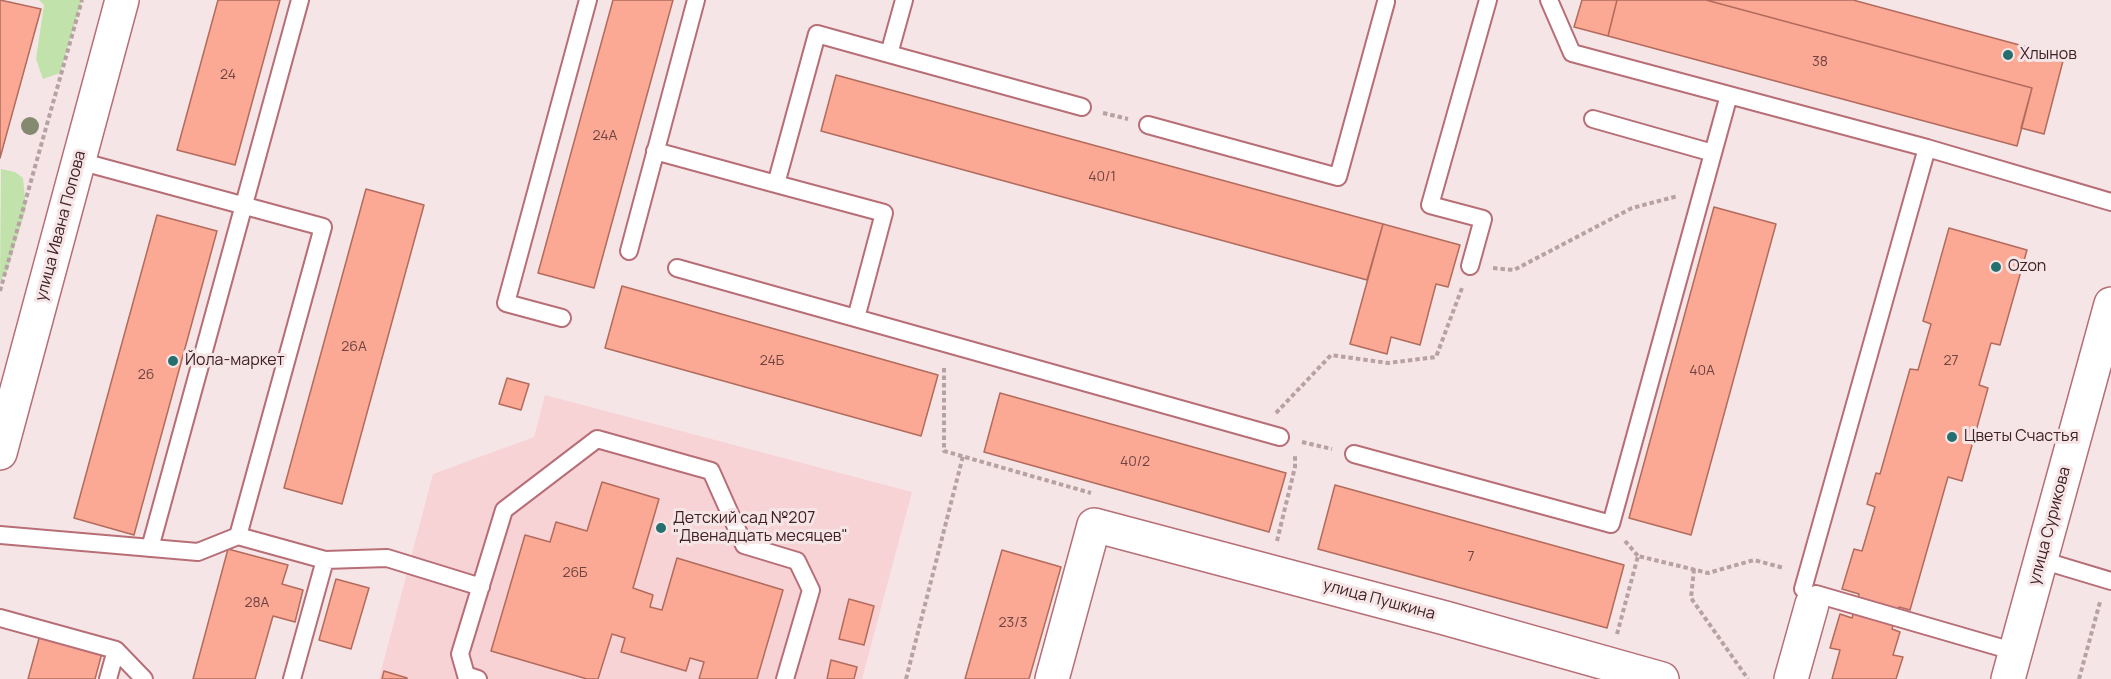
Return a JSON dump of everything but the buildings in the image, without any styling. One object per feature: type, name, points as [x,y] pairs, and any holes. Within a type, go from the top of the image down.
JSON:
[{"type":"street","name":"улица Ивана Попова","points":[[0,453],[8,388],[79,161],[122,0]]},
{"type":"street","name":"улица Сурикова","points":[[2012,666],[2111,304]]},
{"type":"street","points":[[1052,679],[1094,509]]},
{"type":"street","name":"улица Пушкина","points":[[1094,509],[1445,618],[1662,679]]},
{"type":"street","points":[[1791,679],[1809,590]]},
{"type":"lane","points":[[150,548],[300,0]]},
{"type":"lane","points":[[562,318],[506,303],[588,0]]},
{"type":"lane","points":[[629,251],[696,0]]},
{"type":"lane","points":[[889,54],[904,0]]},
{"type":"lane","points":[[1470,266],[1483,219],[1430,205],[1488,0]]},
{"type":"lane","points":[[1550,0],[1572,53],[1927,148],[2111,202]]},
{"type":"lane","points":[[1148,125],[1338,177],[1386,1]]},
{"type":"lane","points":[[776,184],[817,34],[1082,107]]},
{"type":"lane","points":[[1354,454],[1611,524],[1729,95]]},
{"type":"lane","points":[[1593,119],[1713,153]]},
{"type":"lane","points":[[1927,148],[1809,590],[2012,666]]},
{"type":"lane","points":[[655,151],[884,213],[856,318]]},
{"type":"lane","points":[[79,161],[323,227],[238,536]]},
{"type":"lane","points":[[677,268],[1287,439]]},
{"type":"lane","points":[[478,679],[466,675],[460,654],[504,510],[597,439],[711,471],[744,545],[797,561],[811,590],[785,679]]},
{"type":"lane","points":[[0,535],[198,552],[238,536],[325,560],[387,558],[481,587]]},
{"type":"lane","points":[[292,679],[325,560]]},
{"type":"lane","points":[[2041,560],[2108,580]]},
{"type":"lane","points":[[0,618],[116,650],[144,679]]},
{"type":"lane","points":[[108,679],[116,650]]},
{"type":"path","points":[[0,291],[82,0]]},
{"type":"path","points":[[1082,107],[1148,125]]},
{"type":"path","points":[[1260,431],[1331,355],[1388,363],[1436,357],[1470,266],[1514,270],[1632,208],[1703,189]]},
{"type":"path","points":[[945,343],[944,451],[963,456],[1094,509]]},
{"type":"path","points":[[1275,548],[1295,467],[1287,439],[1354,454]]},
{"type":"path","points":[[906,679],[963,456]]},
{"type":"path","points":[[1610,636],[1618,634],[1638,556],[1708,573],[1754,560],[1809,590]]},
{"type":"path","points":[[1694,569],[1691,598],[1748,679]]},
{"type":"path","points":[[2079,679],[2108,580]]},
{"type":"shaded area","name":"Детский сад №207 \"Двенадцать месяцев\"","points":[[545,395],[912,492],[862,679],[379,679],[433,474],[534,437]]},
{"type":"green space","points":[[39,0],[82,0],[60,73],[43,79],[36,59],[44,5]]},
{"type":"green space","points":[[1,169],[15,172],[23,178],[26,208],[7,271],[0,281]]},
{"type":"place","name":"Хлынов","points":[[2008,55]]},
{"type":"place","name":"Ozon","points":[[1996,267]]},
{"type":"place","name":"Йола-маркет","points":[[173,361]]},
{"type":"place","name":"Цветы Счастья","points":[[1952,437]]},
{"type":"place","name":"Детский сад №207 \"Двенадцать месяцев\"","points":[[661,528]]}]
